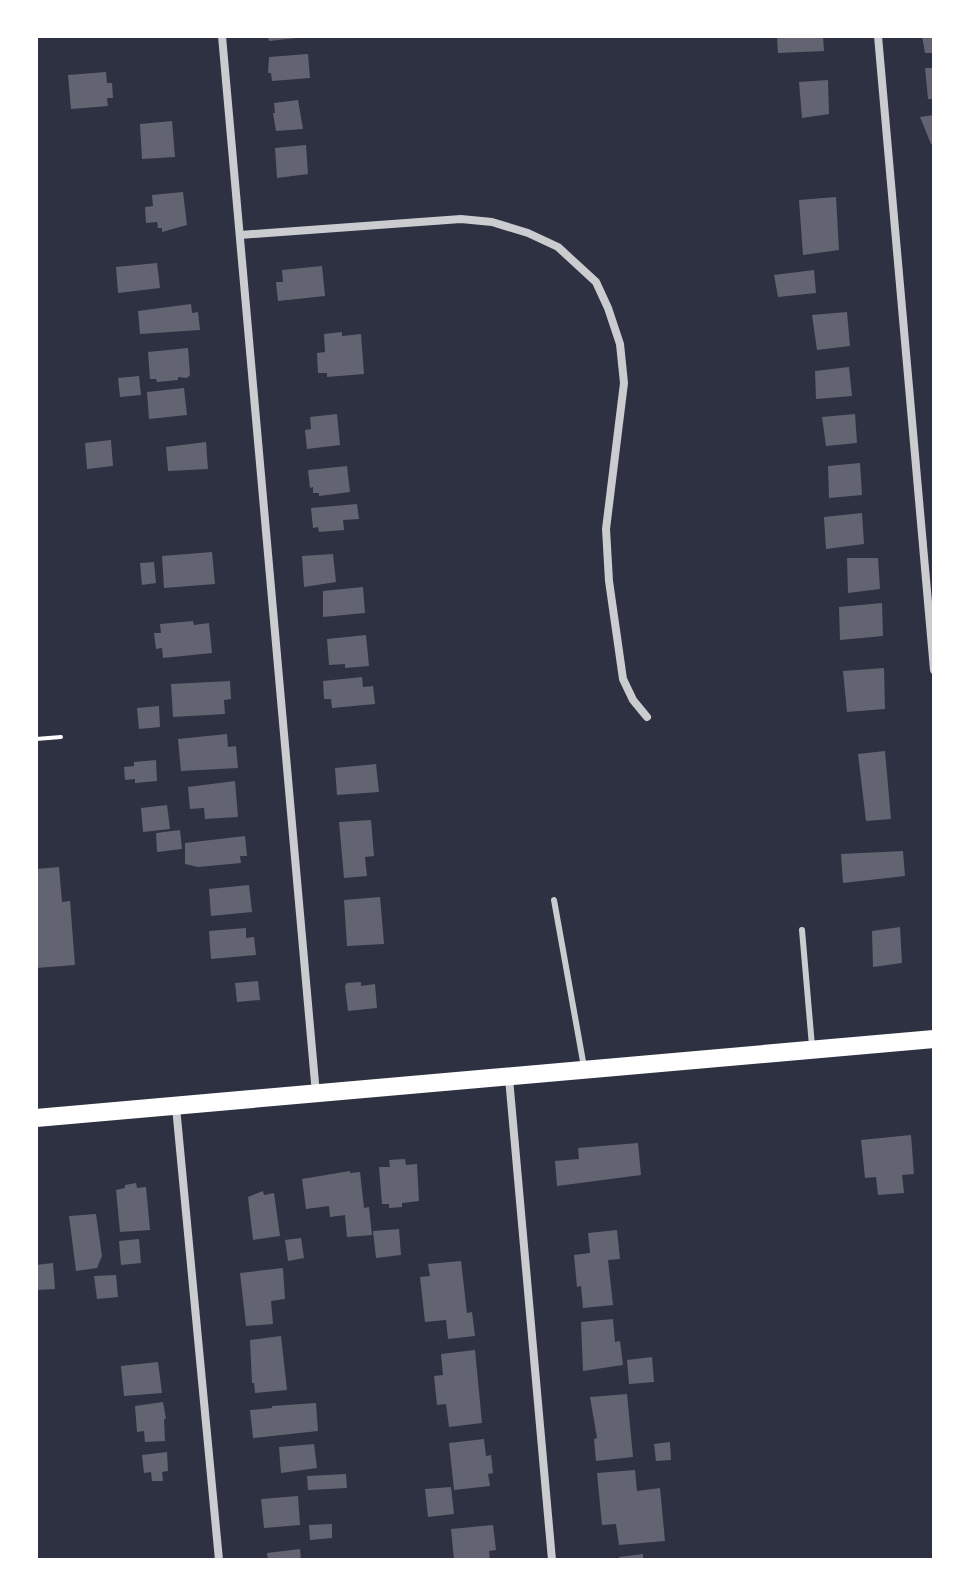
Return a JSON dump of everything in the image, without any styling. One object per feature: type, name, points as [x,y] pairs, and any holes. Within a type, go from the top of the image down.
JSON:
[{"type":"main road","points":[[36,1118],[934,1039]]},
{"type":"street","points":[[222,36],[316,1094]]},
{"type":"street","points":[[878,36],[934,670]]},
{"type":"street","points":[[240,235],[461,219],[492,222],[528,233],[558,247],[596,282],[620,344],[624,383],[606,529],[615,635],[623,679],[633,700],[647,717]]},
{"type":"street","points":[[509,1077],[552,1560]]},
{"type":"street","points":[[176,1106],[219,1560]]},
{"type":"lane","points":[[554,900],[585,1070]]},
{"type":"lane","points":[[802,930],[813,1050]]},
{"type":"path","points":[[36,739],[61,737]]},
{"type":"building","points":[[268,36],[297,36],[297,38],[269,41]]},
{"type":"building","points":[[777,36],[823,36],[824,51],[778,53]]},
{"type":"building","points":[[922,36],[934,36],[934,53],[925,53]]},
{"type":"building","points":[[308,54],[310,78],[272,81],[271,73],[268,73],[269,57]]},
{"type":"building","points":[[925,68],[934,68],[934,99],[928,99]]},
{"type":"building","points":[[106,72],[107,83],[112,83],[113,98],[107,98],[108,106],[71,109],[68,75]]},
{"type":"building","points":[[828,80],[829,114],[802,118],[799,82]]},
{"type":"building","points":[[298,100],[303,129],[276,131],[274,103]]},
{"type":"building","points":[[934,115],[934,144],[931,144],[920,117]]},
{"type":"building","points":[[172,121],[175,157],[142,159],[140,124]]},
{"type":"building","points":[[306,145],[308,174],[277,178],[275,148]]},
{"type":"building","points":[[183,192],[187,225],[162,232],[157,222],[146,223],[145,207],[153,206],[152,195]]},
{"type":"building","points":[[836,197],[839,250],[803,255],[799,200]]},
{"type":"building","points":[[157,263],[160,288],[118,293],[116,267]]},
{"type":"building","points":[[322,266],[325,296],[278,301],[276,282],[283,282],[282,270]]},
{"type":"building","points":[[814,270],[816,293],[778,297],[774,275]]},
{"type":"building","points":[[191,304],[192,313],[198,312],[200,330],[140,334],[138,311]]},
{"type":"building","points":[[847,312],[850,346],[817,350],[812,315]]},
{"type":"building","points":[[342,332],[342,336],[361,334],[364,374],[327,377],[327,373],[318,373],[317,353],[325,352],[324,334]]},
{"type":"building","points":[[188,348],[190,375],[187,378],[157,382],[150,379],[148,352]]},
{"type":"building","points":[[849,367],[852,396],[816,399],[815,371]]},
{"type":"building","points":[[139,376],[141,395],[120,397],[118,378]]},
{"type":"building","points":[[184,388],[187,415],[149,419],[147,392]]},
{"type":"building","points":[[337,414],[340,445],[307,449],[305,430],[311,429],[310,417]]},
{"type":"building","points":[[855,414],[857,443],[826,446],[822,417]]},
{"type":"building","points":[[111,440],[113,466],[87,469],[85,443]]},
{"type":"building","points":[[206,442],[208,469],[168,471],[166,447]]},
{"type":"building","points":[[860,463],[862,495],[829,498],[828,466]]},
{"type":"building","points":[[347,466],[350,492],[319,496],[319,493],[313,493],[308,470]]},
{"type":"building","points":[[357,504],[359,519],[343,520],[344,530],[319,532],[318,527],[313,528],[311,508]]},
{"type":"building","points":[[862,513],[864,544],[826,549],[824,517]]},
{"type":"building","points":[[212,552],[215,584],[164,588],[162,556]]},
{"type":"building","points":[[333,554],[336,582],[304,587],[302,556]]},
{"type":"building","points":[[847,558],[878,558],[880,589],[848,593]]},
{"type":"building","points":[[154,562],[156,583],[142,585],[140,563]]},
{"type":"building","points":[[363,587],[365,613],[323,617],[323,591]]},
{"type":"building","points":[[882,603],[883,636],[840,640],[839,607]]},
{"type":"building","points":[[193,621],[194,625],[209,623],[212,653],[163,658],[162,648],[156,649],[154,633],[161,633],[160,624]]},
{"type":"building","points":[[366,635],[369,666],[345,668],[345,664],[329,665],[327,639]]},
{"type":"building","points":[[884,668],[885,709],[847,712],[843,671]]},
{"type":"building","points":[[362,677],[363,687],[373,686],[375,704],[332,708],[331,699],[324,699],[323,681]]},
{"type":"building","points":[[230,681],[231,699],[224,700],[225,714],[173,717],[171,684]]},
{"type":"building","points":[[159,706],[160,727],[139,729],[137,708]]},
{"type":"building","points":[[227,734],[228,747],[236,746],[238,768],[181,771],[178,739]]},
{"type":"building","points":[[885,751],[891,819],[866,821],[858,754]]},
{"type":"building","points":[[156,760],[157,781],[135,783],[135,779],[125,780],[124,767],[134,766],[134,762]]},
{"type":"building","points":[[376,764],[379,792],[337,795],[335,768]]},
{"type":"building","points":[[235,781],[238,817],[205,819],[204,808],[190,809],[188,787]]},
{"type":"building","points":[[167,805],[170,829],[143,832],[141,808]]},
{"type":"building","points":[[371,820],[374,856],[365,857],[367,876],[344,878],[339,822]]},
{"type":"building","points":[[180,830],[182,849],[157,852],[156,833]]},
{"type":"building","points":[[245,836],[247,856],[240,856],[241,863],[198,867],[185,864],[185,843]]},
{"type":"building","points":[[903,851],[905,876],[843,883],[841,854]]},
{"type":"building","points":[[59,867],[62,902],[70,901],[75,965],[36,968],[36,869]]},
{"type":"building","points":[[249,885],[252,912],[211,916],[209,889]]},
{"type":"building","points":[[380,897],[384,944],[347,946],[344,900]]},
{"type":"building","points":[[900,927],[902,963],[873,967],[872,931]]},
{"type":"building","points":[[246,928],[246,938],[254,937],[256,955],[211,959],[209,931]]},
{"type":"building","points":[[258,981],[260,1000],[237,1002],[235,983]]},
{"type":"building","points":[[361,982],[361,986],[375,984],[377,1008],[348,1011],[345,986],[347,983]]},
{"type":"building","points":[[911,1135],[914,1174],[902,1175],[904,1193],[878,1195],[876,1177],[865,1178],[861,1140]]},
{"type":"building","points":[[638,1143],[641,1175],[557,1186],[555,1161],[579,1159],[578,1148]]},
{"type":"building","points":[[405,1159],[406,1165],[417,1164],[419,1201],[389,1208],[389,1204],[382,1204],[379,1167],[390,1167],[389,1160]]},
{"type":"building","points":[[360,1172],[364,1208],[369,1207],[372,1235],[347,1237],[345,1215],[330,1217],[329,1206],[306,1209],[302,1179]]},
{"type":"building","points":[[136,1183],[137,1188],[146,1187],[150,1230],[120,1232],[116,1190]]},
{"type":"building","points":[[263,1191],[264,1195],[274,1193],[280,1236],[253,1240],[248,1197]]},
{"type":"building","points":[[96,1214],[102,1256],[97,1268],[76,1271],[69,1216]]},
{"type":"building","points":[[399,1229],[401,1255],[376,1258],[373,1231]]},
{"type":"building","points":[[617,1230],[620,1259],[608,1260],[613,1305],[583,1308],[574,1255],[590,1253],[588,1233]]},
{"type":"building","points":[[301,1238],[304,1258],[288,1261],[285,1240]]},
{"type":"building","points":[[139,1239],[141,1263],[121,1265],[119,1241]]},
{"type":"building","points":[[461,1261],[467,1313],[472,1312],[475,1336],[448,1339],[446,1320],[425,1322],[420,1277],[430,1276],[428,1264]]},
{"type":"building","points":[[53,1263],[55,1289],[36,1290],[36,1265]]},
{"type":"building","points":[[283,1268],[285,1299],[271,1301],[273,1324],[246,1326],[240,1273]]},
{"type":"building","points":[[116,1275],[118,1297],[97,1299],[94,1276]]},
{"type":"building","points":[[613,1319],[615,1342],[620,1341],[623,1365],[583,1371],[581,1322]]},
{"type":"building","points":[[281,1336],[287,1390],[255,1393],[250,1340]]},
{"type":"building","points":[[475,1350],[482,1423],[449,1427],[446,1404],[437,1405],[434,1376],[443,1375],[441,1354]]},
{"type":"building","points":[[652,1357],[654,1382],[629,1384],[627,1360]]},
{"type":"building","points":[[158,1362],[162,1393],[124,1396],[121,1366]]},
{"type":"building","points":[[627,1394],[633,1457],[596,1461],[594,1439],[597,1438],[590,1397]]},
{"type":"building","points":[[163,1402],[165,1441],[145,1442],[144,1431],[137,1432],[135,1406]]},
{"type":"building","points":[[316,1403],[318,1431],[253,1438],[250,1410]]},
{"type":"building","points":[[484,1439],[486,1456],[491,1455],[493,1473],[488,1474],[490,1486],[454,1490],[449,1443]]},
{"type":"building","points":[[670,1442],[671,1460],[656,1461],[654,1444]]},
{"type":"building","points":[[314,1444],[317,1468],[281,1473],[279,1447]]},
{"type":"building","points":[[167,1452],[168,1471],[162,1472],[163,1481],[152,1481],[151,1472],[144,1473],[142,1455]]},
{"type":"building","points":[[635,1470],[637,1491],[660,1488],[665,1541],[619,1545],[616,1524],[602,1525],[597,1473]]},
{"type":"building","points":[[346,1474],[347,1488],[308,1490],[307,1476]]},
{"type":"building","points":[[451,1487],[454,1514],[428,1517],[425,1489]]},
{"type":"building","points":[[298,1496],[300,1525],[264,1528],[261,1499]]},
{"type":"building","points":[[332,1524],[332,1538],[310,1540],[309,1525]]},
{"type":"building","points":[[493,1525],[496,1550],[489,1551],[490,1560],[454,1560],[451,1529]]},
{"type":"building","points":[[300,1549],[301,1560],[268,1560],[267,1553]]},
{"type":"building","points":[[643,1554],[643,1560],[619,1560],[619,1557]]}]
